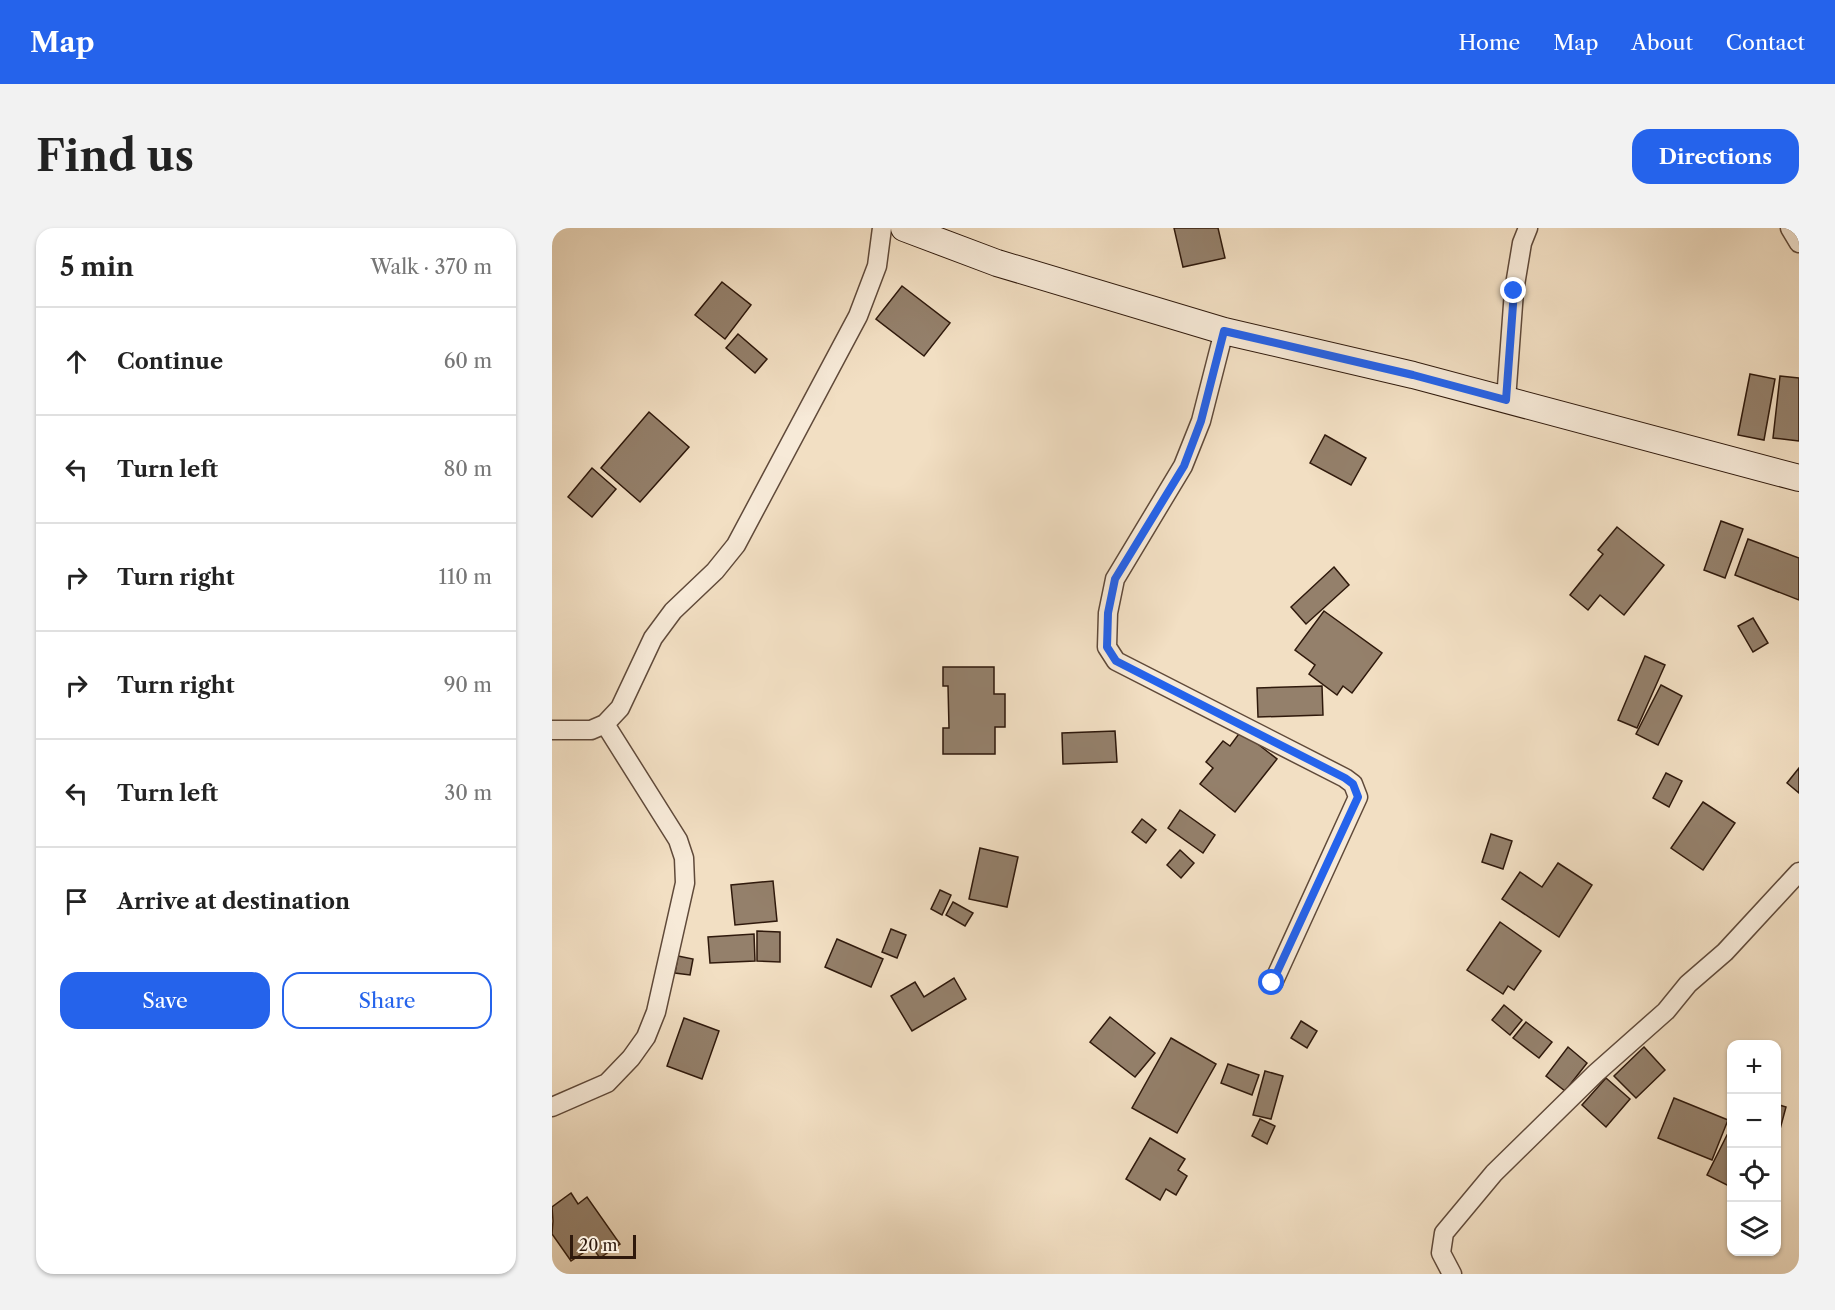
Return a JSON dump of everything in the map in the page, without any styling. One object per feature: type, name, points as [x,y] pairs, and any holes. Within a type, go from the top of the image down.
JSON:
[{"type":"street","points":[[552,730],[591,730],[604,724],[620,708],[653,638],[673,611],[715,571],[736,545],[858,316],[877,266],[882,228]]},
{"type":"street","points":[[904,228],[997,263],[1224,331],[1413,375],[1799,478]]},
{"type":"street","points":[[1506,400],[1514,291],[1521,243],[1528,228]]},
{"type":"street","points":[[1790,228],[1799,243]]},
{"type":"street","points":[[1224,331],[1201,421],[1184,466],[1115,579],[1108,613],[1107,647],[1116,661],[1353,784],[1358,797],[1272,983]]},
{"type":"street","points":[[552,1107],[608,1083],[631,1058],[646,1037],[656,1012],[685,883],[684,858],[678,840],[604,724]]},
{"type":"street","points":[[1452,1274],[1441,1253],[1444,1233],[1494,1173],[1596,1073],[1666,1011],[1688,984],[1725,952],[1799,872]]},
{"type":"building","points":[[1174,228],[1218,228],[1225,258],[1183,267]]},
{"type":"building","points":[[722,282],[751,305],[725,339],[695,315]]},
{"type":"building","points":[[902,286],[950,323],[924,356],[876,319]]},
{"type":"building","points":[[738,334],[767,359],[755,373],[726,348]]},
{"type":"building","points":[[1750,374],[1775,379],[1764,440],[1738,435]]},
{"type":"building","points":[[1780,376],[1799,378],[1799,441],[1773,438]]},
{"type":"building","points":[[649,412],[689,447],[640,502],[601,468]]},
{"type":"building","points":[[1325,435],[1366,458],[1351,485],[1310,463]]},
{"type":"building","points":[[592,468],[616,489],[592,517],[568,497]]},
{"type":"building","points":[[1721,521],[1743,529],[1725,578],[1704,570]]},
{"type":"building","points":[[1617,527],[1664,565],[1624,615],[1600,595],[1588,610],[1570,595],[1603,554],[1598,550]]},
{"type":"building","points":[[1748,539],[1799,558],[1799,600],[1735,575]]},
{"type":"building","points":[[1334,567],[1349,585],[1306,624],[1291,607]]},
{"type":"building","points":[[1324,611],[1382,653],[1352,693],[1343,686],[1337,695],[1309,674],[1315,665],[1295,650]]},
{"type":"building","points":[[1753,618],[1768,643],[1753,652],[1738,626]]},
{"type":"building","points":[[1645,656],[1665,665],[1637,728],[1618,720]]},
{"type":"building","points":[[943,667],[994,667],[994,694],[1005,694],[1005,727],[995,727],[995,754],[943,754],[943,728],[949,728],[948,686],[943,686]]},
{"type":"building","points":[[1661,685],[1682,696],[1658,745],[1636,734]]},
{"type":"building","points":[[1322,686],[1323,715],[1258,717],[1257,688]]},
{"type":"building","points":[[1115,731],[1117,762],[1063,764],[1062,733]]},
{"type":"building","points":[[1241,731],[1277,759],[1235,812],[1200,784],[1213,768],[1206,762],[1223,741],[1230,746]]},
{"type":"building","points":[[1799,768],[1799,793],[1787,783]]},
{"type":"building","points":[[1666,773],[1682,781],[1669,807],[1653,798]]},
{"type":"building","points":[[1703,802],[1735,823],[1703,870],[1671,848]]},
{"type":"building","points":[[1180,810],[1215,835],[1203,853],[1168,828]]},
{"type":"building","points":[[1142,819],[1156,830],[1146,843],[1132,832]]},
{"type":"building","points":[[1491,834],[1512,841],[1503,869],[1482,862]]},
{"type":"building","points":[[980,848],[1018,857],[1007,907],[969,899]]},
{"type":"building","points":[[1180,850],[1194,863],[1181,878],[1167,865]]},
{"type":"building","points":[[1558,863],[1592,885],[1559,937],[1502,899],[1520,872],[1542,887]]},
{"type":"building","points":[[773,881],[777,921],[735,925],[731,885]]},
{"type":"building","points":[[940,890],[951,895],[942,915],[931,909]]},
{"type":"building","points":[[953,902],[973,913],[965,926],[946,915]]},
{"type":"building","points":[[1500,922],[1541,951],[1514,990],[1508,986],[1503,994],[1467,970]]},
{"type":"building","points":[[891,929],[906,935],[897,958],[882,952]]},
{"type":"building","points":[[757,931],[780,932],[780,962],[757,961]]},
{"type":"building","points":[[754,934],[755,961],[710,963],[708,937]]},
{"type":"building","points":[[837,939],[883,959],[871,987],[825,967]]},
{"type":"building","points":[[678,956],[693,959],[690,975],[675,973]]},
{"type":"building","points":[[954,978],[966,999],[912,1031],[891,996],[915,982],[924,997]]},
{"type":"building","points":[[1504,1005],[1522,1020],[1510,1035],[1492,1020]]},
{"type":"building","points":[[1110,1017],[1155,1053],[1135,1077],[1090,1042]]},
{"type":"building","points":[[684,1018],[719,1031],[702,1079],[667,1066]]},
{"type":"building","points":[[1301,1021],[1317,1031],[1307,1048],[1291,1038]]},
{"type":"building","points":[[1526,1022],[1552,1042],[1539,1058],[1513,1038]]},
{"type":"building","points":[[1171,1038],[1216,1064],[1177,1133],[1132,1108]]},
{"type":"building","points":[[1568,1047],[1587,1063],[1565,1091],[1546,1076]]},
{"type":"building","points":[[1644,1047],[1665,1070],[1636,1098],[1614,1076]]},
{"type":"building","points":[[1228,1064],[1259,1075],[1252,1095],[1221,1083]]},
{"type":"building","points":[[1265,1071],[1283,1076],[1271,1119],[1253,1115]]},
{"type":"building","points":[[1606,1078],[1630,1099],[1606,1127],[1582,1105]]},
{"type":"building","points":[[1674,1098],[1727,1120],[1712,1160],[1658,1138]]},
{"type":"building","points":[[1781,1106],[1786,1107],[1781,1126]]},
{"type":"building","points":[[1260,1119],[1275,1126],[1267,1144],[1252,1136]]},
{"type":"building","points":[[1727,1135],[1727,1185],[1707,1175]]},
{"type":"building","points":[[1150,1138],[1185,1159],[1178,1170],[1187,1176],[1176,1195],[1166,1189],[1160,1200],[1126,1179]]},
{"type":"building","points":[[571,1193],[578,1204],[587,1197],[620,1244],[600,1258],[592,1247],[571,1261],[552,1234],[552,1207]]},
{"type":"route","points":[[1272,983],[1358,797],[1353,784],[1116,661],[1107,647],[1108,613],[1115,579],[1184,466],[1201,421],[1224,331],[1413,375],[1506,400],[1514,291]]}]
